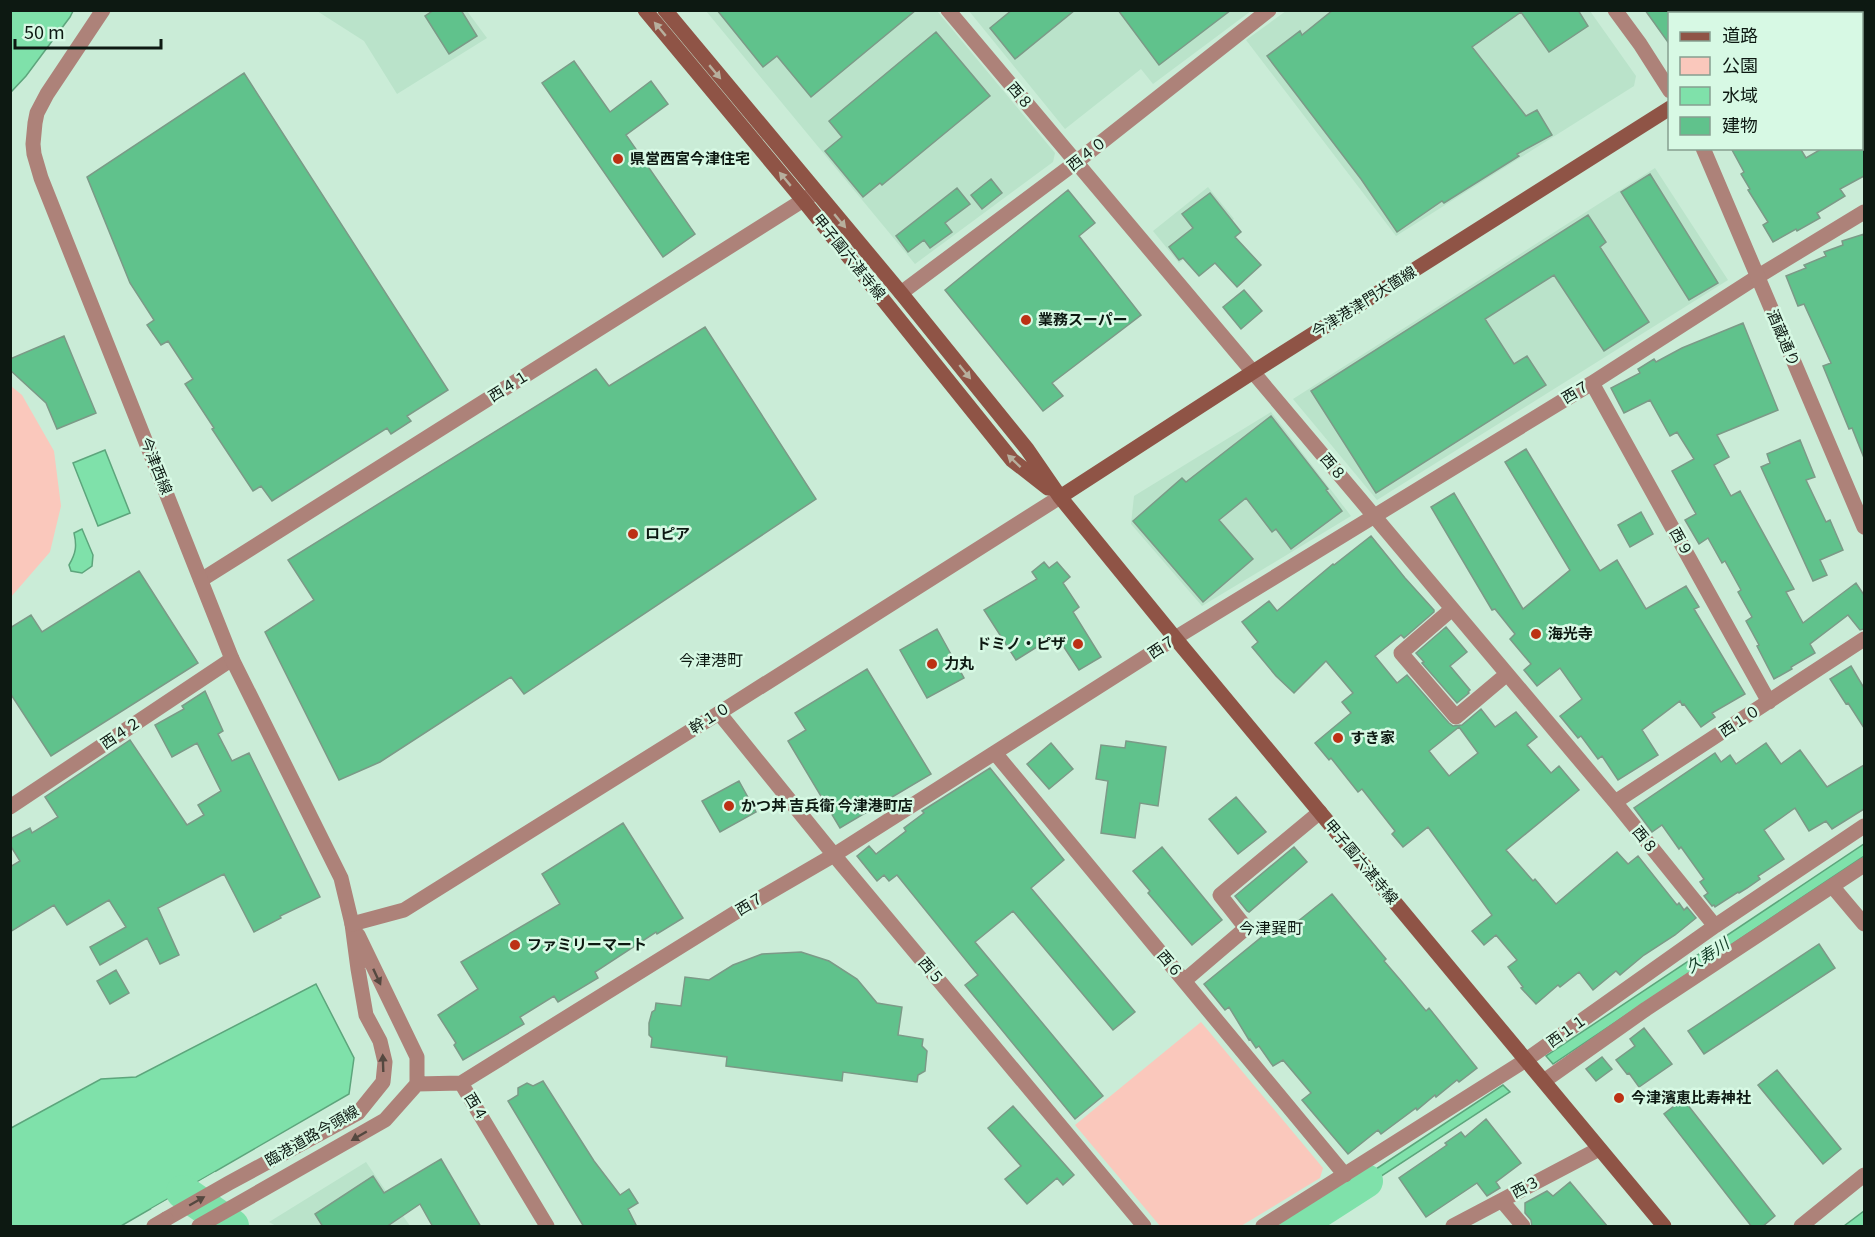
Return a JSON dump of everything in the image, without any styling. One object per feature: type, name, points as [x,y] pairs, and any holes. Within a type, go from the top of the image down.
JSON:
[{"type":"main road","name":"甲子園六湛寺線","points":[[645,10],[810,196],[901,293],[1027,449],[1060,497],[1175,638],[1664,1227]]},
{"type":"main road","name":"甲子園六湛寺線","points":[[665,10],[1012,460],[1060,497]]},
{"type":"main road","name":"今津港津門大箇線","points":[[1060,497],[1668,109]]},
{"type":"street","name":"今津西線","points":[[103,10],[42,103],[35,123],[34,154],[41,177],[231,658],[341,878],[352,924]]},
{"type":"street","name":"西８","points":[[948,10],[1615,802],[1715,926]]},
{"type":"street","name":"西４０","points":[[901,293],[1075,163],[1269,10]]},
{"type":"street","points":[[1615,10],[1668,88]]},
{"type":"street","name":"酒蔵通り","points":[[1703,150],[1864,526]]},
{"type":"street","name":"西４１","points":[[201,580],[810,196]]},
{"type":"street","name":"西７","points":[[461,1083],[741,909],[834,855],[1175,638],[1592,383],[1864,212]]},
{"type":"street","name":"西９","points":[[1592,383],[1769,702]]},
{"type":"street","name":"幹１０","points":[[352,924],[404,910],[1060,497]]},
{"type":"street","points":[[1452,609],[1401,653],[1456,717],[1507,674]]},
{"type":"street","name":"西１０","points":[[1615,802],[1864,639]]},
{"type":"street","name":"西４２","points":[[10,807],[231,658]]},
{"type":"street","name":"西５","points":[[719,713],[834,855],[1144,1227]]},
{"type":"street","name":"西６","points":[[995,753],[1345,1175]]},
{"type":"street","points":[[1184,981],[1246,928],[1220,895],[1320,813]]},
{"type":"street","name":"西１１","points":[[1263,1227],[1526,1060],[1715,926],[1864,826]]},
{"type":"street","points":[[1544,1081],[1646,1009],[1864,865]]},
{"type":"street","points":[[1832,886],[1864,924]]},
{"type":"street","points":[[352,924],[417,1057],[417,1084]]},
{"type":"street","name":"臨港道路今頭線","points":[[160,1223],[358,1113],[383,1082],[385,1062],[380,1041],[366,1015],[357,969],[352,924]]},
{"type":"street","name":"西４","points":[[417,1084],[461,1083],[547,1227]]},
{"type":"street","name":"臨港道路今頭線","points":[[199,1227],[386,1120],[417,1084]]},
{"type":"street","name":"西３","points":[[1453,1227],[1599,1149]]},
{"type":"street","points":[[1801,1227],[1864,1175]]},
{"type":"street","points":[[1502,1201],[1522,1227]]},
{"type":"shaded area","points":[[317,11],[467,11],[487,38],[397,94],[364,41]]},
{"type":"shaded area","points":[[706,11],[937,11],[1055,153],[1053,162],[915,264]]},
{"type":"shaded area","points":[[969,11],[1251,11],[1153,84],[1141,69],[1065,129]]},
{"type":"shaded area","points":[[1286,11],[1590,11],[1636,76],[1634,86],[1396,236],[1246,40]]},
{"type":"shaded area","points":[[1655,168],[1728,280],[1377,500],[1293,399]]},
{"type":"shaded area","points":[[1208,187],[1234,219],[1179,263],[1153,231]]},
{"type":"shaded area","points":[[1271,412],[1351,516],[1202,606],[1131,524],[1134,496]]},
{"type":"shaded area","points":[[366,1162],[410,1226],[276,1226],[269,1222]]},
{"type":"green space","points":[[11,386],[22,395],[54,451],[61,506],[50,552],[11,597]]},
{"type":"green space","points":[[1201,1022],[1323,1168],[1320,1178],[1241,1226],[1160,1226],[1075,1125]]},
{"type":"water","points":[[11,10],[73,11],[26,76],[11,92]]},
{"type":"water","points":[[105,450],[130,513],[98,526],[73,463]]},
{"type":"water","points":[[82,529],[93,555],[92,566],[82,573],[71,571],[69,565],[75,549],[74,533]]},
{"type":"water","points":[[1864,844],[1864,856],[1553,1064],[1546,1056]]},
{"type":"water","points":[[316,984],[354,1058],[349,1094],[121,1226],[11,1226],[11,1128],[101,1079],[136,1077]]},
{"type":"water","points":[[1503,1085],[1510,1092],[1331,1209],[1326,1202]]},
{"type":"water","points":[[1864,1211],[1864,1226],[1844,1226]]},
{"type":"pier","points":[[215,1172],[218,1174],[154,1211],[151,1209]]},
{"type":"building","points":[[434,10],[461,10],[477,36],[449,54],[425,16]]},
{"type":"building","points":[[717,10],[916,10],[811,97],[777,56],[763,67]]},
{"type":"building","points":[[1012,10],[1075,10],[1015,59],[990,28]]},
{"type":"building","points":[[1118,10],[1231,10],[1159,65]]},
{"type":"building","points":[[1333,10],[1578,10],[1588,26],[1549,52],[1521,12],[1472,47],[1526,116],[1537,110],[1552,135],[1517,154],[1519,156],[1444,203],[1442,201],[1397,232],[1361,179],[1267,56],[1300,31],[1302,35]]},
{"type":"building","points":[[1645,10],[1670,10],[1668,12],[1668,42]]},
{"type":"building","points":[[936,32],[990,96],[882,185],[880,183],[863,197],[825,151],[842,137],[829,121]]},
{"type":"building","name":"県営西宮今津住宅","points":[[574,61],[610,112],[651,81],[668,104],[626,135],[695,234],[663,257],[542,83]]},
{"type":"building","points":[[244,73],[448,390],[407,416],[411,421],[391,434],[387,428],[272,501],[261,486],[253,491],[185,384],[193,379],[168,341],[161,345],[147,325],[154,320],[130,283],[87,177]]},
{"type":"building","points":[[1864,148],[1864,176],[1840,189],[1845,196],[1817,213],[1820,218],[1773,242],[1763,225],[1768,222],[1741,174],[1744,172],[1732,150],[1801,150],[1806,158],[1820,150],[1863,150]]},
{"type":"building","points":[[1650,174],[1718,283],[1689,300],[1621,192]]},
{"type":"building","points":[[991,179],[1002,193],[982,209],[971,195]]},
{"type":"building","points":[[957,188],[970,204],[945,223],[952,232],[930,248],[924,240],[908,252],[896,236]]},
{"type":"building","points":[[1068,190],[1095,223],[1079,236],[1141,315],[1052,383],[1063,396],[1043,411],[945,290]]},
{"type":"building","points":[[1210,193],[1241,232],[1235,237],[1261,265],[1237,287],[1215,263],[1199,276],[1183,258],[1179,260],[1169,247],[1193,228],[1182,214]]},
{"type":"building","points":[[1588,215],[1606,242],[1600,247],[1649,322],[1604,351],[1554,275],[1485,319],[1514,364],[1527,356],[1546,385],[1376,493],[1311,391]]},
{"type":"building","points":[[1864,234],[1864,458],[1852,428],[1849,429],[1823,366],[1831,363],[1804,304],[1798,306],[1786,276],[1826,256],[1824,252],[1843,245],[1842,241]]},
{"type":"building","points":[[1244,290],[1262,311],[1241,329],[1223,307]]},
{"type":"building","points":[[1743,323],[1778,410],[1717,435],[1729,457],[1714,465],[1731,496],[1740,491],[1794,589],[1786,592],[1803,623],[1856,583],[1864,595],[1864,629],[1860,630],[1848,615],[1810,644],[1815,653],[1774,679],[1746,621],[1752,617],[1738,592],[1741,590],[1725,561],[1722,563],[1708,538],[1699,544],[1685,520],[1696,514],[1672,471],[1694,459],[1677,432],[1670,436],[1650,400],[1624,413],[1611,388],[1640,373],[1638,369],[1654,359],[1656,362],[1682,348]]},
{"type":"building","points":[[705,327],[816,499],[524,694],[511,677],[380,762],[339,780],[265,632],[314,600],[288,560],[596,369],[609,386]]},
{"type":"building","points":[[64,336],[96,413],[57,429],[46,403],[10,370],[10,359]]},
{"type":"building","points":[[1271,416],[1328,489],[1326,490],[1342,511],[1291,549],[1276,529],[1272,532],[1246,498],[1219,520],[1253,559],[1203,602],[1133,521],[1182,478],[1186,482]]},
{"type":"building","points":[[1800,440],[1815,477],[1806,480],[1826,522],[1830,520],[1843,550],[1820,560],[1827,575],[1813,581],[1761,467],[1770,463],[1767,454]]},
{"type":"building","points":[[1526,449],[1600,571],[1617,560],[1646,609],[1686,586],[1699,607],[1694,609],[1745,694],[1712,713],[1715,717],[1701,727],[1680,701],[1642,730],[1658,755],[1618,780],[1602,756],[1598,759],[1581,736],[1578,738],[1560,716],[1582,699],[1560,668],[1537,686],[1524,670],[1531,664],[1510,639],[1515,634],[1495,609],[1492,610],[1431,507],[1454,493],[1523,609],[1570,570],[1505,462]]},
{"type":"building","points":[[1641,512],[1653,534],[1630,547],[1618,525]]},
{"type":"building","points":[[1371,536],[1434,610],[1404,638],[1401,635],[1375,656],[1397,683],[1407,675],[1453,726],[1462,725],[1481,709],[1495,727],[1516,712],[1537,737],[1527,745],[1551,773],[1559,766],[1579,790],[1506,850],[1556,904],[1617,852],[1628,864],[1638,856],[1677,905],[1679,903],[1684,910],[1687,907],[1696,918],[1620,975],[1616,971],[1593,990],[1579,972],[1560,987],[1558,985],[1536,1004],[1521,988],[1523,987],[1508,967],[1517,960],[1496,935],[1484,945],[1472,931],[1492,915],[1428,827],[1403,847],[1392,834],[1395,831],[1362,789],[1358,792],[1331,758],[1329,760],[1315,743],[1351,713],[1342,702],[1353,693],[1326,661],[1294,693],[1276,676],[1252,647],[1258,642],[1242,622],[1269,601],[1277,611]],"holes":[[[1459,727],[1478,753],[1449,776],[1429,751]]]},
{"type":"building","points":[[1044,562],[1049,568],[1057,562],[1070,577],[1063,583],[1079,607],[1073,612],[1101,657],[1079,670],[1056,635],[1016,660],[984,610],[1037,579],[1032,572]]},
{"type":"building","points":[[139,571],[198,663],[51,756],[10,693],[10,628],[31,615],[42,632]]},
{"type":"building","points":[[1446,627],[1467,652],[1450,666],[1470,690],[1457,703],[1416,653]]},
{"type":"building","name":"力丸","points":[[937,629],[964,678],[927,698],[900,650]]},
{"type":"building","points":[[1851,666],[1864,688],[1864,728],[1830,679]]},
{"type":"building","points":[[867,669],[931,774],[840,828],[788,741],[806,730],[795,713]]},
{"type":"building","points":[[205,691],[223,731],[218,734],[232,761],[249,753],[320,897],[280,916],[281,918],[254,932],[224,874],[158,908],[179,955],[160,964],[147,938],[100,965],[90,947],[126,927],[109,900],[67,925],[54,905],[10,932],[10,867],[20,861],[10,845],[10,839],[30,828],[32,833],[58,817],[45,797],[130,740],[187,825],[204,815],[198,805],[221,791],[197,743],[172,757],[155,725],[184,709],[182,706]]},
{"type":"building","points":[[1126,741],[1166,747],[1158,806],[1140,803],[1135,838],[1101,833],[1108,781],[1096,779],[1101,745],[1125,748]]},
{"type":"building","points":[[1051,743],[1073,769],[1049,789],[1027,764]]},
{"type":"building","points":[[1766,743],[1781,764],[1800,750],[1827,787],[1864,765],[1864,809],[1832,829],[1826,821],[1809,831],[1795,808],[1764,830],[1784,859],[1758,876],[1760,879],[1715,907],[1704,896],[1708,893],[1700,882],[1704,879],[1681,847],[1679,849],[1662,825],[1652,832],[1634,808],[1715,753],[1721,762],[1730,755],[1736,764]]},
{"type":"building","points":[[990,768],[1064,860],[1031,888],[1135,1012],[1113,1030],[1013,911],[975,942],[1103,1096],[1075,1119],[965,985],[978,975],[897,875],[889,881],[884,875],[877,881],[857,856],[869,846],[876,854],[906,831],[904,828],[924,813],[922,811]]},
{"type":"building","name":"かつ丼 吉兵衛 今津港町店","points":[[739,781],[756,812],[720,832],[702,801]]},
{"type":"building","points":[[1236,797],[1266,832],[1238,854],[1209,819]]},
{"type":"building","points":[[623,823],[683,918],[657,934],[656,932],[595,972],[598,978],[558,1002],[554,996],[520,1017],[524,1024],[463,1060],[454,1045],[456,1043],[438,1015],[478,989],[461,962],[560,904],[542,874]]},
{"type":"building","points":[[1162,847],[1222,920],[1192,945],[1148,893],[1150,891],[1133,871]]},
{"type":"building","points":[[1294,847],[1307,862],[1249,912],[1247,911],[1235,896]]},
{"type":"building","points":[[1332,894],[1386,959],[1384,961],[1426,1011],[1429,1008],[1477,1068],[1381,1134],[1378,1130],[1348,1154],[1302,1100],[1311,1093],[1283,1060],[1273,1066],[1259,1046],[1256,1048],[1249,1040],[1229,1007],[1225,1010],[1204,984],[1275,926],[1282,934]]},
{"type":"building","points":[[1819,944],[1835,968],[1704,1054],[1688,1031]]},
{"type":"building","points":[[801,952],[829,961],[857,979],[877,1003],[902,1007],[898,1035],[923,1039],[922,1046],[927,1051],[925,1071],[918,1075],[917,1082],[843,1072],[842,1081],[726,1066],[727,1057],[651,1047],[649,1023],[656,1003],[681,1006],[685,977],[709,980],[733,965],[762,954]]},
{"type":"building","points":[[116,970],[129,993],[110,1004],[97,981]]},
{"type":"building","points":[[1644,1028],[1672,1064],[1639,1087],[1616,1060],[1635,1046],[1630,1039]]},
{"type":"building","points":[[1602,1057],[1612,1069],[1596,1081],[1586,1069]]},
{"type":"building","points":[[1777,1070],[1841,1149],[1823,1164],[1758,1085]]},
{"type":"building","points":[[543,1081],[594,1161],[620,1195],[629,1189],[638,1203],[628,1209],[637,1227],[584,1227],[508,1101],[518,1095],[518,1088],[527,1083],[533,1086]]},
{"type":"building","points":[[1683,1099],[1775,1216],[1762,1227],[1752,1227],[1664,1114]]},
{"type":"building","points":[[1013,1106],[1074,1175],[1063,1185],[1057,1178],[1027,1204],[1005,1179],[1021,1166],[988,1128]]},
{"type":"building","points":[[1486,1119],[1521,1163],[1496,1182],[1500,1188],[1487,1196],[1477,1183],[1426,1217],[1399,1178],[1447,1145],[1445,1143],[1461,1132],[1465,1137]]},
{"type":"building","points":[[441,1159],[481,1227],[433,1227],[420,1204],[386,1227],[323,1227],[315,1214],[373,1176],[384,1193]]},
{"type":"building","points":[[1570,1182],[1608,1227],[1532,1227],[1531,1220],[1525,1213],[1525,1203],[1547,1191],[1553,1196]]},
{"type":"waterway","name":"久寿川","points":[[1296,1226],[1366,1181]]},
{"type":"waterway","points":[[183,1192],[232,1226]]},
{"type":"place","name":"県営西宮今津住宅","points":[[618,159]]},
{"type":"place","name":"業務スーパー","points":[[1026,320]]},
{"type":"place","name":"ロピア","points":[[633,534]]},
{"type":"place","name":"海光寺","points":[[1536,634]]},
{"type":"place","name":"ドミノ・ピザ","points":[[1078,644]]},
{"type":"place","name":"力丸","points":[[932,664]]},
{"type":"place","name":"すき家","points":[[1338,738]]},
{"type":"place","name":"かつ丼 吉兵衛 今津港町店","points":[[729,806]]},
{"type":"place","name":"ファミリーマート","points":[[515,945]]},
{"type":"place","name":"今津濱恵比寿神社","points":[[1619,1098]]},
{"type":"district","name":"今津港町","points":[[711,660]]},
{"type":"district","name":"今津巽町","points":[[1271,928]]}]
